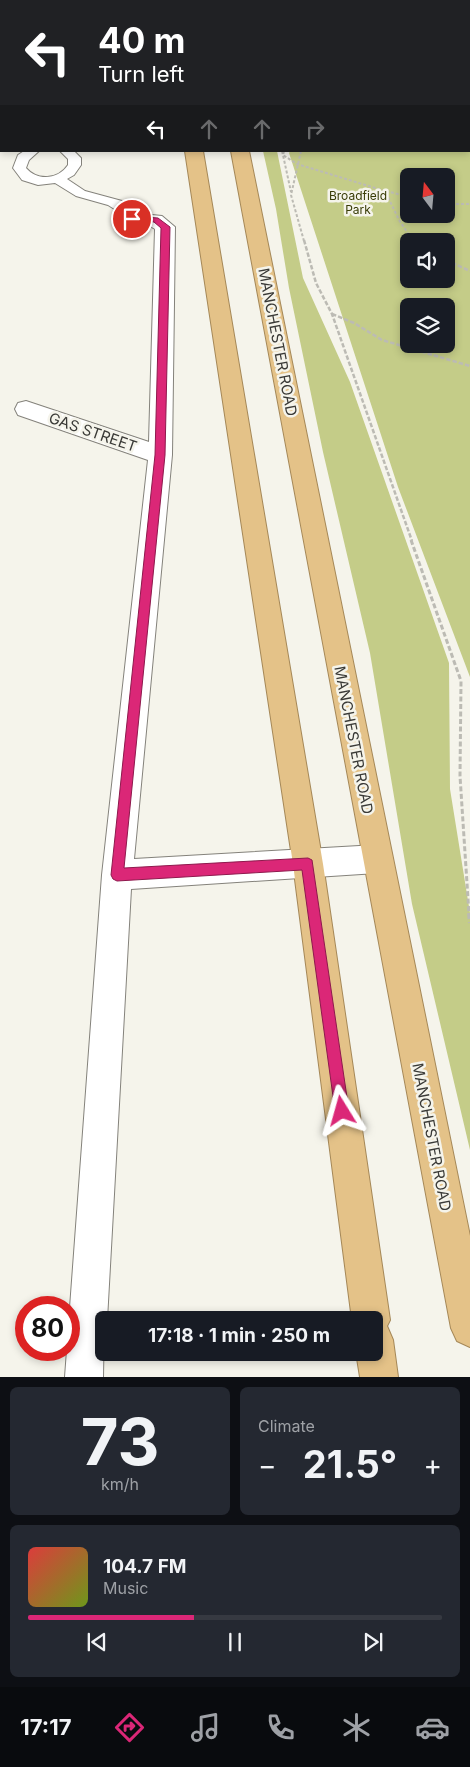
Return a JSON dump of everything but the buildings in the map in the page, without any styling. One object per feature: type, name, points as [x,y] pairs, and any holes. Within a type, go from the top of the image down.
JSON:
[{"type":"highway","name":"MANCHESTER ROAD","points":[[240,152],[377,860],[470,1328]]},
{"type":"highway","points":[[193,157],[308,864],[370,1311]]},
{"type":"highway","points":[[377,1361],[379,1377]]},
{"type":"street","points":[[84,1377],[117,875],[160,455],[166,227],[156,220],[132,219]]},
{"type":"street","name":"GAS STREET","points":[[26,409],[160,455]]},
{"type":"street","points":[[117,875],[377,860]]},
{"type":"lane","points":[[32,152],[19,163],[19,168],[21,173],[34,180],[43,181],[58,179],[69,174],[76,164],[74,158],[67,152]]},
{"type":"lane","points":[[58,179],[87,196],[108,199],[121,205],[132,219]]},
{"type":"path","points":[[283,152],[297,164],[400,195]]},
{"type":"path","points":[[283,152],[291,195],[316,283],[332,314],[462,681],[460,776],[470,923]]},
{"type":"path","points":[[291,195],[301,152]]},
{"type":"path","points":[[385,191],[408,233]]},
{"type":"path","points":[[455,204],[470,204]]},
{"type":"path","points":[[455,264],[470,271]]},
{"type":"path","points":[[332,314],[354,323],[382,340],[470,366]]},
{"type":"green space","points":[[263,152],[277,152],[303,278],[350,382],[449,663],[450,789],[470,913],[470,1150],[412,904],[370,653],[323,452],[289,288],[276,209]]},
{"type":"green space","name":"Broadfield Park","points":[[290,152],[470,152],[470,677],[398,487]]},
{"type":"route","points":[[132,219],[156,220],[166,227],[160,455],[117,875],[308,864],[342,1111]]}]
